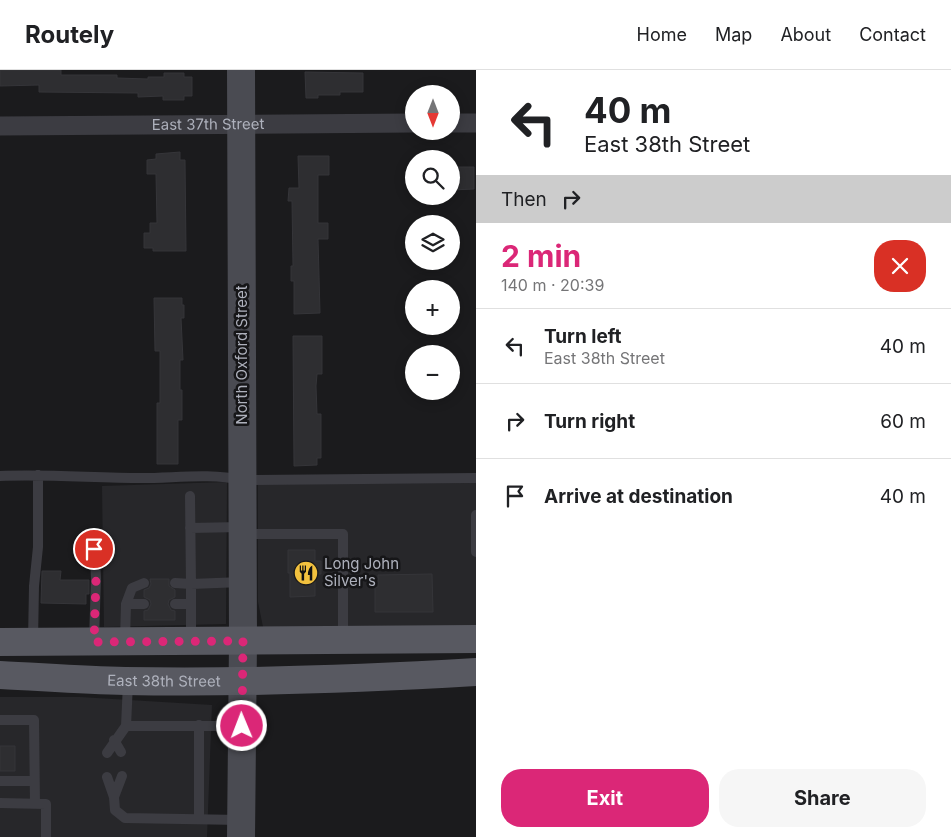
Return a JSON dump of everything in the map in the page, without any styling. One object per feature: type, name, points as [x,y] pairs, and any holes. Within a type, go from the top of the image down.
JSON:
[{"type":"main road","points":[[0,642],[476,639]]},
{"type":"main road","name":"East 38th Street","points":[[0,675],[128,681],[382,678],[476,672]]},
{"type":"street","name":"North Oxford Street","points":[[241,70],[243,582],[241,828]]},
{"type":"street","name":"East 37th Street","points":[[0,126],[405,123]]},
{"type":"street","points":[[460,123],[476,123]]},
{"type":"lane","points":[[33,642],[34,586],[38,547],[38,475]]},
{"type":"lane","points":[[0,476],[38,475],[141,478],[226,476],[242,480],[476,478]]},
{"type":"lane","points":[[190,496],[191,641]]},
{"type":"lane","points":[[476,515],[476,552]]},
{"type":"lane","points":[[190,528],[343,534],[343,640]]},
{"type":"lane","points":[[94,533],[96,579],[94,642]]},
{"type":"lane","points":[[125,642],[126,604],[132,588],[144,582]]},
{"type":"lane","points":[[175,582],[191,584],[243,582]]},
{"type":"lane","points":[[126,604],[144,604]]},
{"type":"lane","points":[[175,604],[191,604]]},
{"type":"lane","points":[[107,753],[114,740],[126,726],[128,681]]},
{"type":"lane","points":[[0,720],[34,720],[35,804]]},
{"type":"lane","points":[[199,725],[199,819]]},
{"type":"lane","points":[[126,726],[242,726]]},
{"type":"lane","points":[[114,740],[122,752]]},
{"type":"lane","points":[[114,796],[122,776]]},
{"type":"lane","points":[[107,777],[114,796],[115,810],[125,818],[199,819],[241,828]]},
{"type":"lane","points":[[0,781],[34,781]]},
{"type":"lane","points":[[0,804],[46,804],[46,837]]},
{"type":"shaded area","points":[[227,482],[226,624],[104,627],[102,486]]},
{"type":"shaded area","points":[[476,483],[476,627],[263,627],[258,602],[258,484]]},
{"type":"shaded area","points":[[0,697],[80,697],[212,705],[207,837],[0,837]]},
{"type":"building","points":[[0,70],[61,70],[61,75],[117,75],[117,78],[148,79],[148,77],[164,77],[164,73],[184,73],[184,77],[192,77],[192,96],[184,96],[184,100],[163,100],[163,96],[138,97],[138,93],[39,92],[39,85],[0,86]]},
{"type":"building","points":[[305,72],[363,73],[363,92],[340,92],[340,95],[318,95],[318,98],[306,98]]},
{"type":"building","points":[[180,152],[180,160],[185,160],[186,251],[153,251],[153,248],[144,248],[144,233],[150,233],[150,223],[157,223],[156,174],[147,174],[147,160],[156,159],[156,154]]},
{"type":"building","points":[[298,156],[329,156],[329,175],[318,175],[318,223],[328,223],[328,239],[318,239],[320,313],[294,314],[294,281],[291,281],[291,266],[293,266],[292,201],[288,201],[289,188],[299,188]]},
{"type":"building","points":[[460,167],[474,167],[474,189],[460,190]]},
{"type":"building","points":[[154,298],[182,298],[182,305],[184,305],[184,318],[181,318],[183,360],[180,360],[180,390],[182,390],[182,420],[178,420],[178,464],[157,464],[157,403],[160,403],[160,351],[155,351]]},
{"type":"building","points":[[293,336],[322,336],[322,374],[317,374],[316,386],[317,414],[321,414],[321,458],[317,458],[317,465],[294,466]]},
{"type":"building","name":"Long John Silver's","points":[[288,550],[315,550],[315,561],[321,561],[321,574],[315,574],[315,596],[290,597]]},
{"type":"building","points":[[42,571],[61,571],[60,580],[89,580],[89,594],[86,594],[86,604],[41,603]]},
{"type":"building","points":[[432,574],[433,612],[375,612],[375,587],[378,587],[378,575]]},
{"type":"building","points":[[150,579],[169,579],[169,586],[175,590],[175,597],[169,600],[168,604],[171,610],[175,611],[175,620],[144,620],[144,611],[148,610],[151,604],[150,600],[144,597],[144,590],[149,588],[151,584]]},
{"type":"building","points":[[0,746],[15,746],[15,771],[0,771]]},
{"type":"place","name":"Long John Silver's","points":[[306,573]]},
{"type":"route","points":[[94,549],[96,579],[94,642],[243,641],[242,726]]}]
